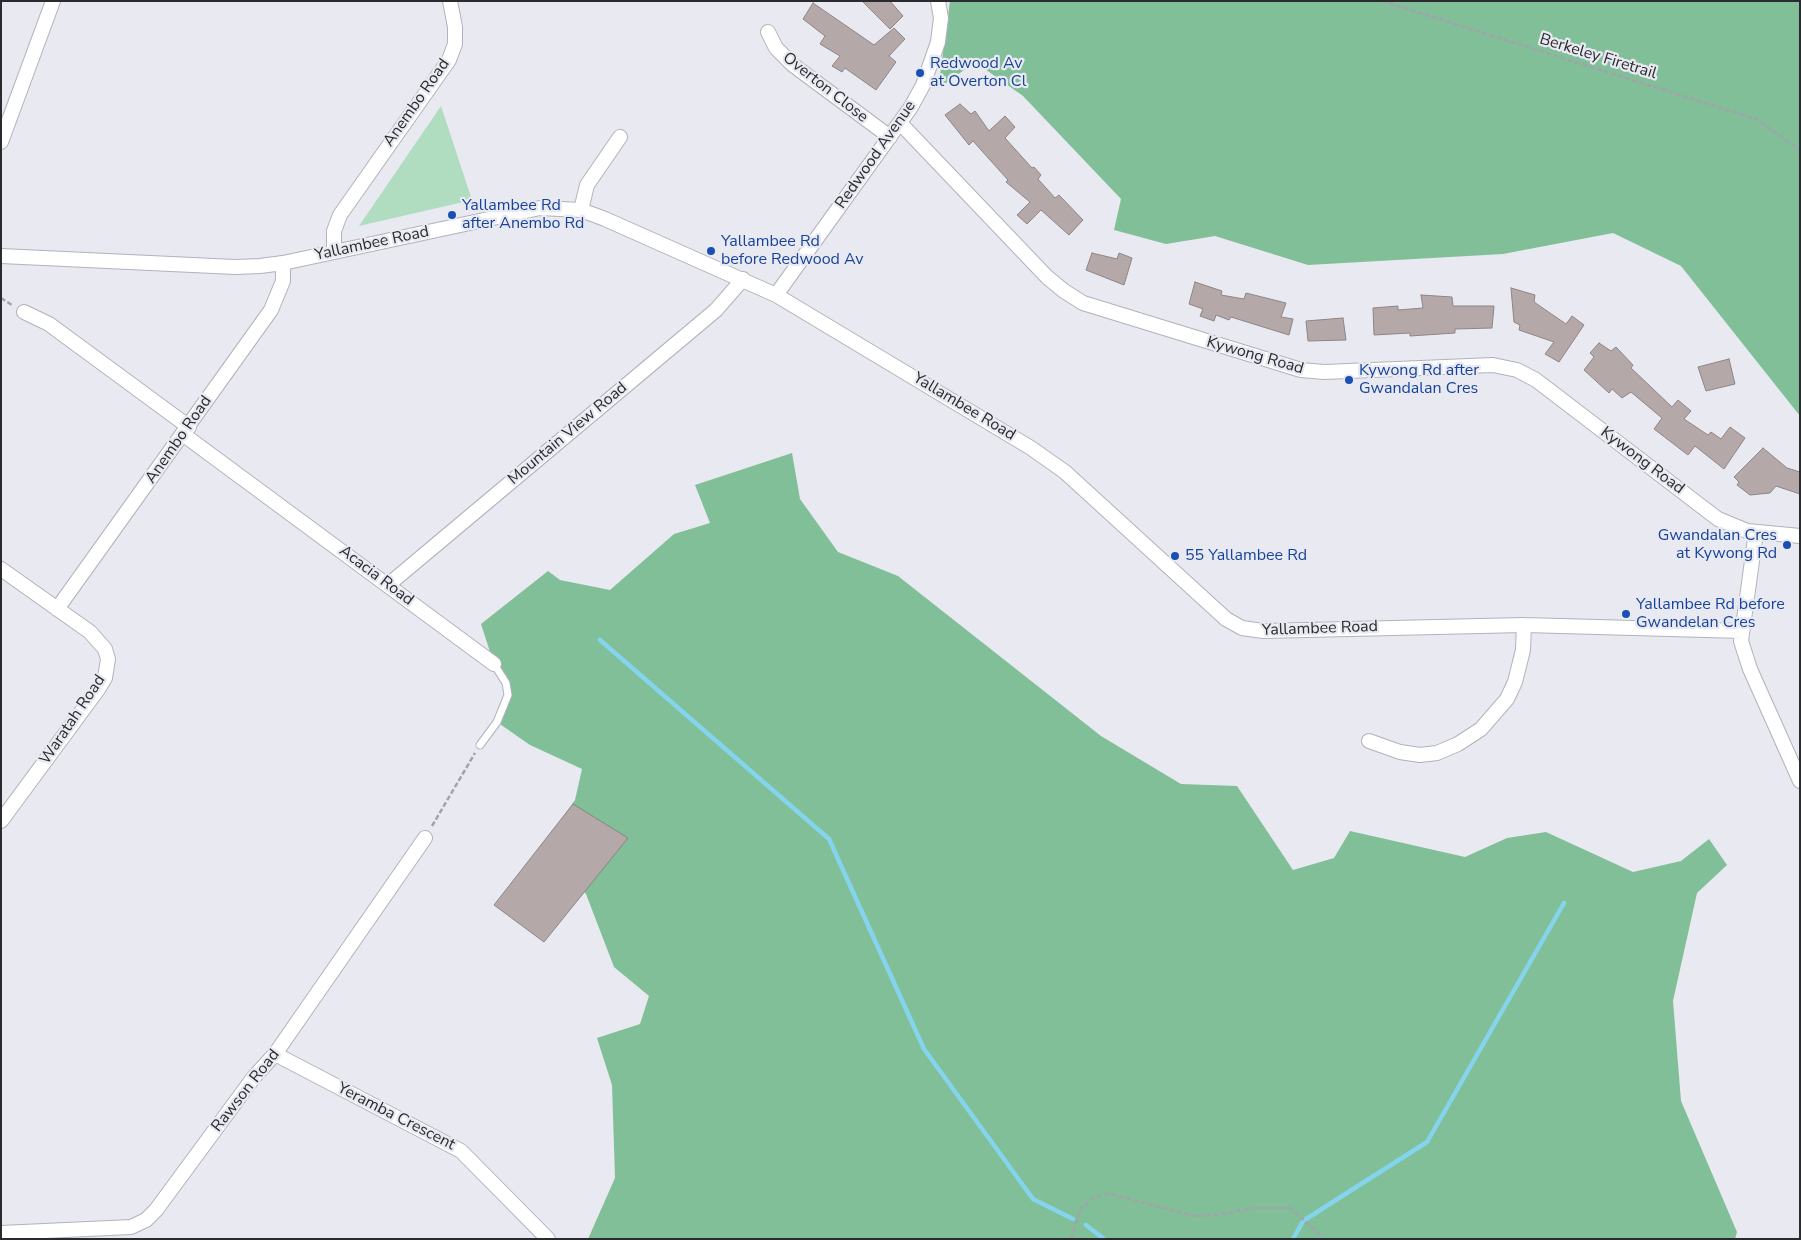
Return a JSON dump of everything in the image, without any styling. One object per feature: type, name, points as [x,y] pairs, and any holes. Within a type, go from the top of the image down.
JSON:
[{"type":"street","points":[[1,142],[53,1]]},
{"type":"street","name":"Anembo Road","points":[[334,252],[334,232],[340,215],[449,60],[455,44],[455,27],[450,1]]},
{"type":"street","name":"Redwood Avenue","points":[[776,295],[901,124],[923,85],[932,63],[941,18],[938,1]]},
{"type":"street","name":"Overton Close","points":[[768,32],[776,48],[793,66],[890,137]]},
{"type":"street","name":"Kywong Road","points":[[901,124],[1047,277],[1083,303],[1300,370],[1324,372],[1493,365],[1517,370],[1536,380],[1718,518],[1737,528],[1756,532],[1800,536]]},
{"type":"street","points":[[581,210],[587,185],[620,137]]},
{"type":"street","name":"Yallambee Road","points":[[1,256],[235,267],[283,263],[540,208],[581,210],[776,295],[1007,433],[1054,464],[1234,624],[1252,631],[1524,625],[1742,631]]},
{"type":"street","name":"Anembo Road","points":[[57,609],[187,431],[271,310],[283,281],[283,263]]},
{"type":"street","name":"Mountain View Road","points":[[388,585],[716,310],[743,279]]},
{"type":"street","name":"Acacia Road","points":[[24,312],[49,324],[388,585],[494,664]]},
{"type":"street","points":[[1756,532],[1742,631],[1744,653],[1800,780]]},
{"type":"street","name":"Waratah Road","points":[[1,569],[99,640],[105,649],[108,659],[107,669],[99,688],[1,821]]},
{"type":"street","points":[[1369,741],[1400,752],[1420,755],[1437,753],[1481,729],[1507,700],[1515,682],[1521,664],[1524,625]]},
{"type":"street","name":"Rawson Road","points":[[1,1233],[133,1233],[156,1210],[254,1077],[275,1054],[425,838]]},
{"type":"street","name":"Yeramba Crescent","points":[[275,1054],[461,1151],[548,1239]]},
{"type":"lane","name":"Acacia Road","points":[[480,745],[497,722],[508,695],[506,683],[494,664]]},
{"type":"path","name":"Berkeley Firetrail","points":[[1382,1],[1756,118],[1800,150]]},
{"type":"path","points":[[425,838],[454,786],[480,745]]},
{"type":"path","points":[[1070,1239],[1081,1208],[1096,1196],[1110,1194],[1195,1216],[1216,1215],[1255,1208],[1290,1208],[1325,1239]]},
{"type":"green space","points":[[950,1],[1800,1],[1800,416],[1681,266],[1613,233],[1503,254],[1308,265],[1215,236],[1166,244],[1114,230],[1121,199],[1023,96],[975,62],[942,86],[940,75]]},
{"type":"green space","points":[[441,106],[472,200],[359,226]]},
{"type":"green space","points":[[792,453],[800,499],[838,552],[898,576],[1101,736],[1181,784],[1237,786],[1293,870],[1334,858],[1350,831],[1465,857],[1507,838],[1546,832],[1633,872],[1681,861],[1709,839],[1727,865],[1697,893],[1673,1001],[1681,1101],[1737,1232],[1735,1239],[588,1239],[615,1178],[612,1085],[597,1038],[640,1024],[649,996],[614,967],[586,894],[542,847],[575,800],[582,769],[530,745],[497,722],[508,695],[494,664],[481,624],[548,571],[560,580],[610,590],[674,534],[710,523],[695,485]]},
{"type":"building","points":[[862,1],[890,1],[903,16],[890,29]]},
{"type":"building","points":[[813,3],[874,45],[894,28],[905,39],[889,56],[896,62],[876,90],[845,68],[842,72],[832,66],[840,56],[820,44],[825,36],[803,19]]},
{"type":"building","points":[[960,104],[971,114],[975,111],[989,131],[1005,116],[1015,127],[1005,138],[1032,168],[1034,167],[1041,175],[1038,179],[1055,198],[1059,195],[1083,220],[1069,235],[1041,210],[1027,224],[1017,215],[1030,202],[1006,182],[1008,180],[973,141],[969,145],[945,115]]},
{"type":"building","points":[[1092,253],[1117,259],[1119,253],[1132,258],[1124,285],[1086,270]]},
{"type":"building","points":[[1195,282],[1222,291],[1221,295],[1244,299],[1246,293],[1286,303],[1281,317],[1293,319],[1289,335],[1231,317],[1229,320],[1216,315],[1214,321],[1200,316],[1203,309],[1189,304]]},
{"type":"building","points":[[1511,288],[1535,295],[1534,302],[1566,324],[1572,316],[1584,325],[1559,362],[1545,354],[1554,342],[1519,330],[1520,325],[1514,322]]},
{"type":"building","points":[[1421,295],[1452,297],[1453,306],[1494,306],[1492,328],[1455,329],[1455,333],[1410,336],[1410,333],[1374,335],[1373,308],[1398,306],[1398,310],[1423,308]]},
{"type":"building","points":[[1343,318],[1346,340],[1308,341],[1306,321]]},
{"type":"building","points":[[1599,343],[1611,351],[1616,347],[1633,365],[1631,368],[1672,407],[1678,400],[1691,411],[1684,419],[1708,435],[1711,432],[1721,439],[1730,427],[1745,438],[1724,469],[1695,446],[1688,455],[1654,429],[1662,418],[1631,392],[1622,398],[1612,389],[1609,393],[1584,370],[1594,357],[1590,353]]},
{"type":"building","points":[[1729,359],[1735,384],[1706,391],[1698,367]]},
{"type":"building","points":[[1763,448],[1787,468],[1800,472],[1800,494],[1776,486],[1770,493],[1750,495],[1737,485],[1739,482],[1734,477]]},
{"type":"building","points":[[573,804],[628,838],[544,942],[494,905]]},
{"type":"waterway","points":[[600,640],[829,839],[924,1049],[1033,1199],[1073,1219]]},
{"type":"waterway","points":[[1293,1239],[1303,1221],[1427,1142],[1564,903]]},
{"type":"waterway","points":[[1086,1225],[1104,1239]]},
{"type":"place","name":"Redwood Av at Overton Cl","points":[[920,73]]},
{"type":"place","name":"Yallambee Rd after Anembo Rd","points":[[452,215]]},
{"type":"place","name":"Yallambee Rd before Redwood Av","points":[[711,251]]},
{"type":"place","name":"Kywong Rd after Gwandalan Cres","points":[[1349,380]]},
{"type":"place","name":"Gwandalan Cres at Kywong Rd","points":[[1787,545]]},
{"type":"place","name":"55 Yallambee Rd","points":[[1175,556]]},
{"type":"place","name":"Yallambee Rd before Gwandelan Cres","points":[[1626,614]]}]
